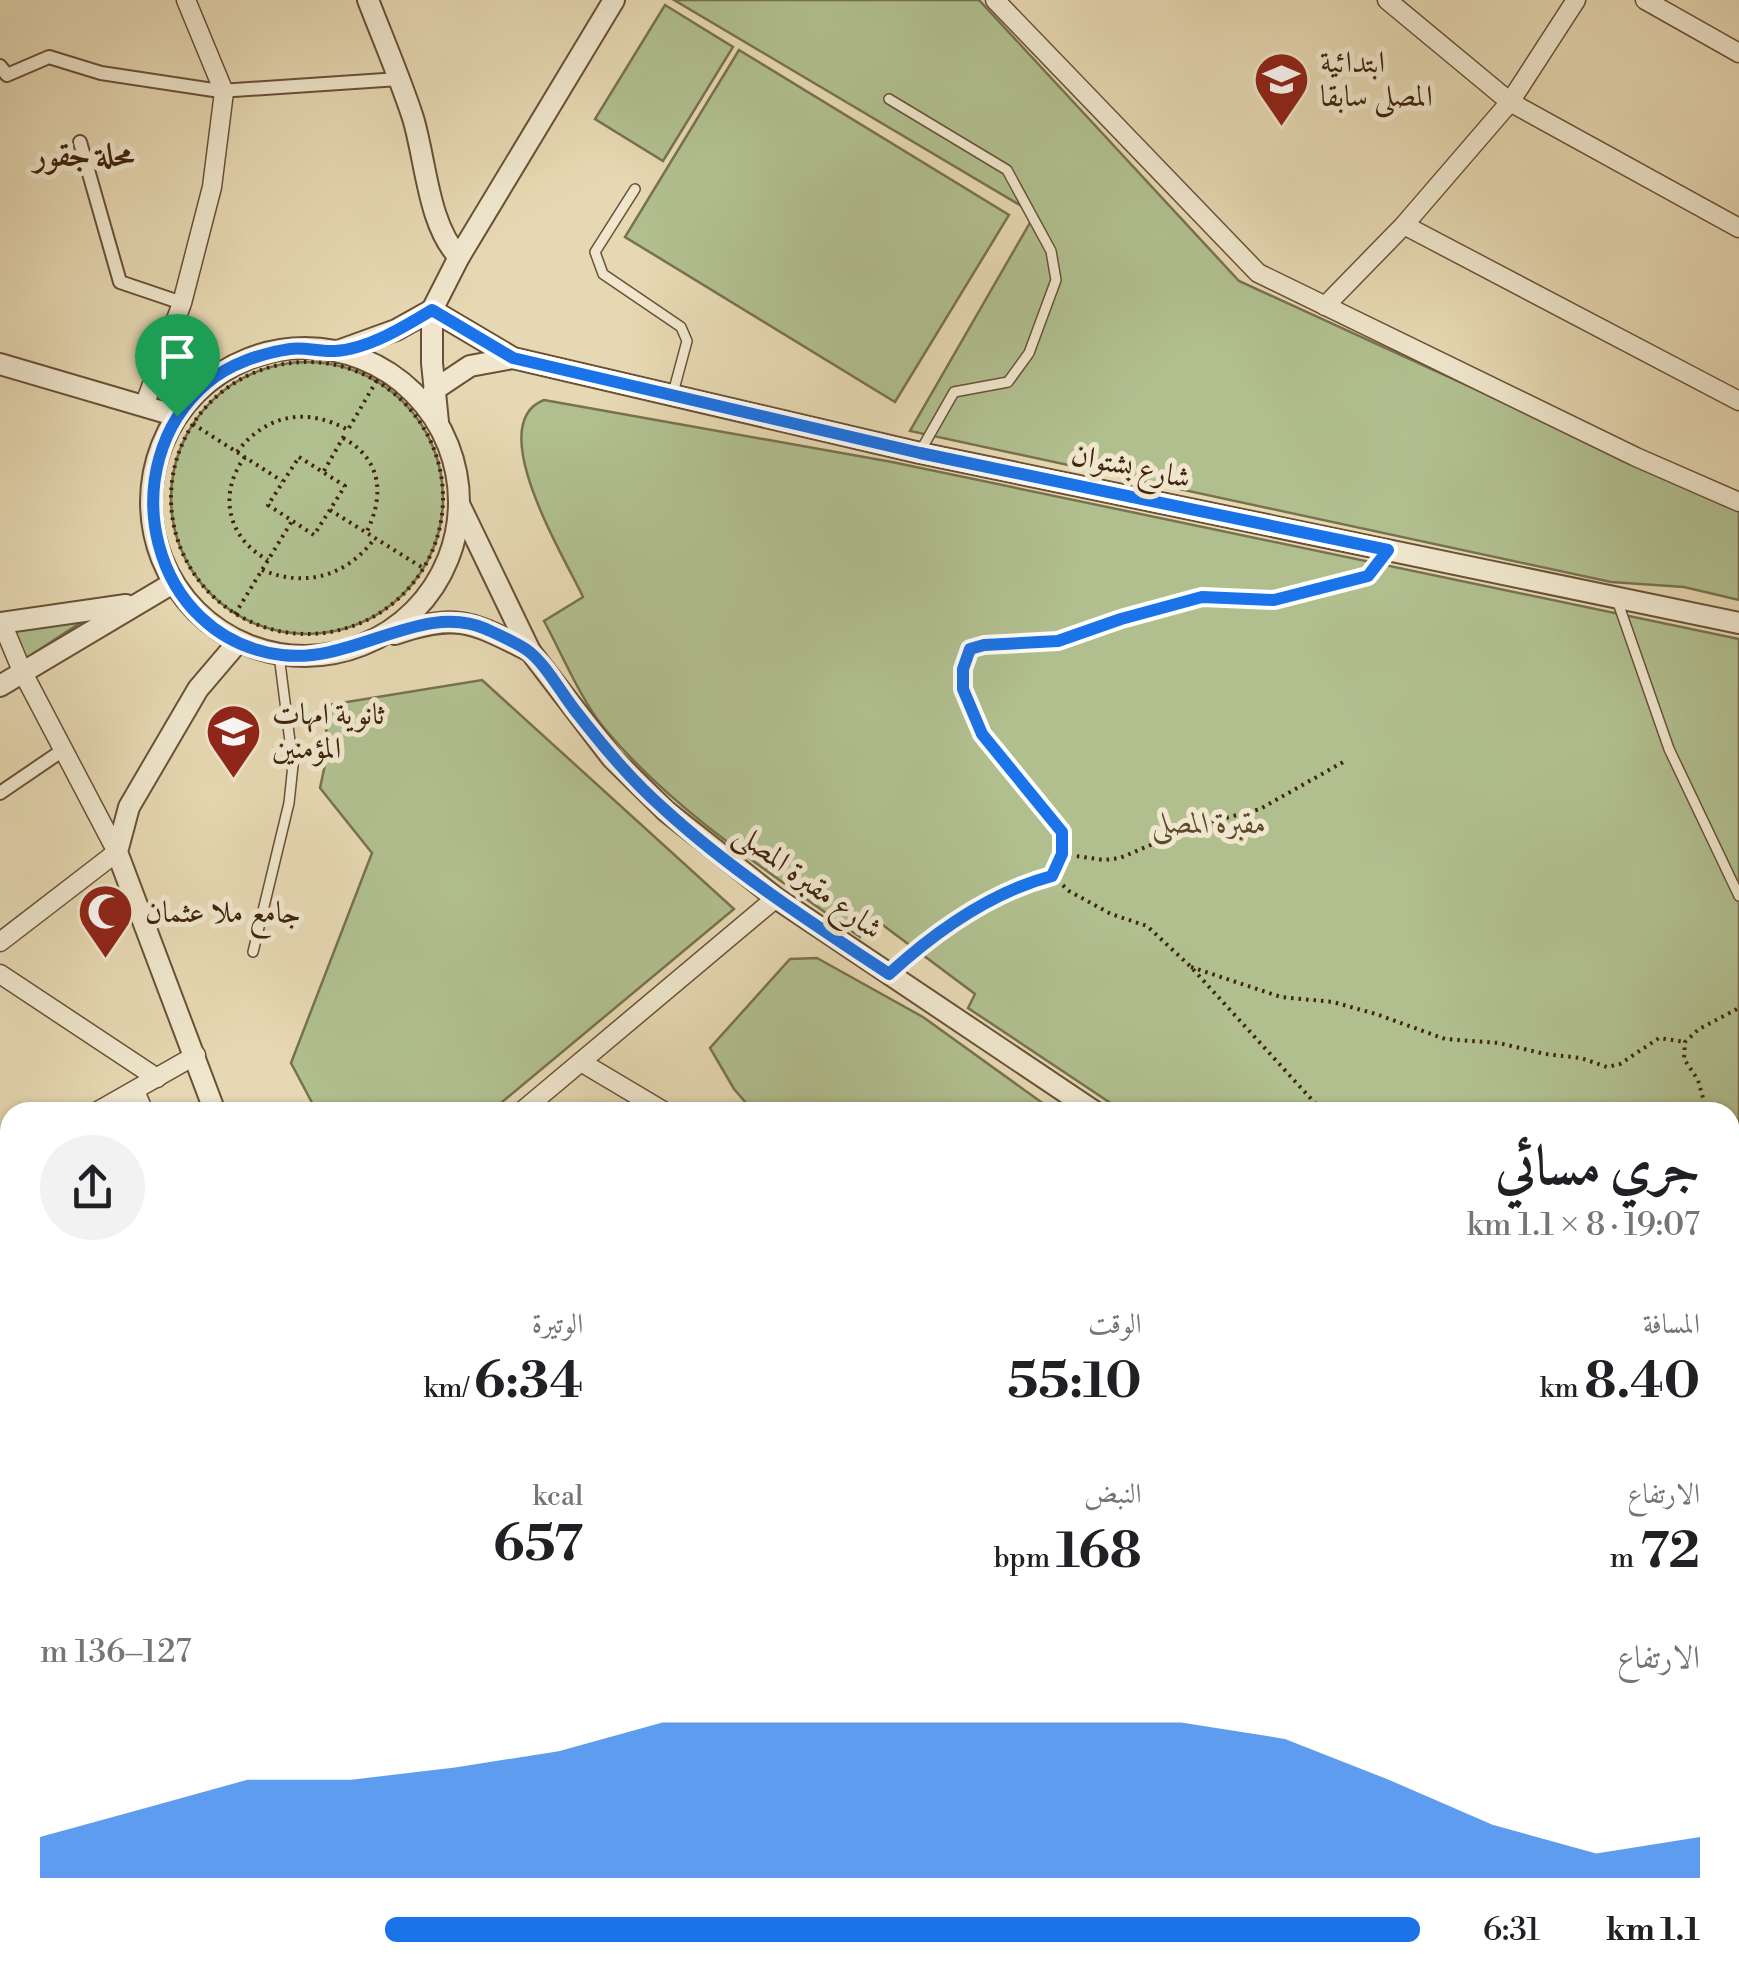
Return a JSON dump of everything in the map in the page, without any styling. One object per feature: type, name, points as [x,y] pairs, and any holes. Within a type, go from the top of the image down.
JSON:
[{"type":"street","points":[[144,406],[182,303],[212,187],[223,91],[186,0]]},
{"type":"street","points":[[368,0],[421,144],[437,224],[458,257]]},
{"type":"street","points":[[438,424],[432,310],[458,257],[614,0]]},
{"type":"street","points":[[995,0],[1258,273],[1636,457],[1739,502]]},
{"type":"street","points":[[1387,0],[1510,102],[1739,228]]},
{"type":"street","points":[[1326,306],[1510,102],[1576,0]]},
{"type":"street","points":[[1645,0],[1739,53]]},
{"type":"street","points":[[0,66],[7,75],[49,56],[101,73],[223,91],[398,80]]},
{"type":"street","points":[[80,142],[120,282],[182,303]]},
{"type":"street","points":[[1404,224],[1739,401]]},
{"type":"street","points":[[338,351],[387,334],[432,310]]},
{"type":"street","name":"شارع بشتوان","points":[[432,310],[513,358],[920,453],[1739,623]]},
{"type":"street","points":[[292,348],[338,351],[368,360],[396,376],[420,398],[438,424],[454,463],[460,506],[452,549],[433,588],[403,621],[366,644],[324,656],[280,655],[238,642],[201,617],[174,583],[156,543],[151,499],[158,456],[208,382],[248,359],[292,348]]},
{"type":"street","name":"شارع بشتوان","points":[[434,390],[470,366],[513,358]]},
{"type":"street","points":[[0,364],[185,420]]},
{"type":"street","name":"شارع مقبرة المصلى","points":[[460,506],[530,652],[612,758],[666,811],[776,898],[1080,1102]]},
{"type":"street","points":[[0,686],[174,583]]},
{"type":"street","points":[[138,603],[1,623],[117,852],[212,1102]]},
{"type":"street","name":"شارع مقبرة المصلى","points":[[366,644],[430,622],[458,620],[484,628],[530,652]]},
{"type":"street","points":[[0,942],[117,852],[129,807],[198,690],[238,642]]},
{"type":"street","points":[[0,793],[63,750]]},
{"type":"street","points":[[532,1102],[776,898]]},
{"type":"street","points":[[0,974],[157,1078]]},
{"type":"street","points":[[114,1102],[196,1055]]},
{"type":"street","points":[[581,1062],[648,1102]]},
{"type":"street","points":[[135,1090],[140,1102]]},
{"type":"lane","points":[[889,99],[1007,170],[1051,250],[1056,280],[1029,353],[1008,382],[954,392],[920,453]]},
{"type":"lane","points":[[635,190],[595,252],[603,274],[681,327],[687,342],[673,396]]},
{"type":"lane","points":[[1617,598],[1669,749],[1739,896]]},
{"type":"lane","points":[[254,952],[294,765],[280,655]]},
{"type":"path","points":[[308,361],[339,365],[377,380],[416,416],[432,443],[440,468],[442,516],[436,543],[424,568],[391,605],[346,628],[296,634],[270,630],[236,614],[206,590],[188,564],[176,536],[170,504],[185,420],[247,376],[276,365],[308,361]]},
{"type":"path","points":[[323,472],[377,380]]},
{"type":"path","points":[[237,452],[256,432],[282,418],[311,415],[348,430]]},
{"type":"path","points":[[185,420],[283,482]]},
{"type":"path","points":[[343,438],[369,460],[378,482],[378,507],[366,533]]},
{"type":"path","points":[[245,457],[230,487],[229,509],[242,540],[268,560]]},
{"type":"path","points":[[299,457],[323,472],[345,486],[314,535],[268,505],[299,457]]},
{"type":"path","points":[[330,510],[424,568]]},
{"type":"path","points":[[236,614],[292,521]]},
{"type":"path","points":[[262,570],[290,579],[318,578],[344,568],[374,538]]},
{"type":"path","points":[[889,974],[916,949],[984,902],[1052,876],[1062,854],[1062,832],[982,734],[963,689],[963,669],[970,649],[1058,641],[1202,597],[1274,600],[1304,593],[1368,576],[1388,550]]},
{"type":"path","points":[[1062,854],[1104,860],[1120,858],[1198,824],[1260,809],[1345,761]]},
{"type":"path","points":[[1052,876],[1069,891],[1110,914],[1147,926],[1191,967],[1315,1102]]},
{"type":"path","points":[[1191,967],[1282,997],[1332,1002],[1376,1014],[1445,1040],[1499,1043],[1581,1058],[1607,1067],[1620,1064],[1659,1038],[1685,1042]]},
{"type":"path","points":[[1704,1102],[1698,1080],[1684,1059],[1685,1042],[1698,1029],[1739,1008]]},
{"type":"green space","points":[[674,0],[979,0],[1239,281],[1739,510],[1739,600],[1684,587],[1611,582],[910,431],[1035,214]]},
{"type":"green space","points":[[665,5],[733,47],[663,161],[595,119]]},
{"type":"green space","points":[[739,50],[1009,215],[895,402],[625,237]]},
{"type":"green space","points":[[307,362],[359,372],[403,402],[433,446],[443,498],[433,550],[403,594],[359,624],[307,634],[255,624],[211,594],[181,550],[171,498],[181,446],[211,402],[255,372]]},
{"type":"green space","name":"مقبرة المصلى","points":[[544,400],[892,462],[1739,639],[1739,1102],[1109,1102],[968,1008],[975,994],[876,920],[860,937],[759,865],[661,787],[604,728],[544,621],[583,597],[546,524],[524,463],[521,435],[527,414]]},
{"type":"green space","points":[[83,621],[25,659],[12,627]]},
{"type":"green space","points":[[482,680],[734,909],[502,1102],[312,1102],[291,1063],[372,853],[320,788],[329,746],[322,706]]},
{"type":"green space","points":[[817,958],[923,1017],[1041,1102],[745,1102],[710,1048],[790,959]]},
{"type":"place","name":"ابتدائية المصلى سابقا","points":[[1281,128]]},
{"type":"place","name":"ثانوية امهات المؤمنين","points":[[233,780]]},
{"type":"place","name":"جامع ملا عثمان","points":[[106,961]]},
{"type":"district","name":"محلة جقور","points":[[84,155]]},
{"type":"route","points":[[432,310],[513,358],[920,453],[1388,550],[1368,576],[1334,586],[1274,600],[1202,597],[1058,641],[970,649],[963,669],[963,689],[982,734],[1062,832],[1062,854],[1052,876],[984,902],[916,949],[889,974],[776,898],[666,811],[612,758],[530,652],[484,628],[458,620],[430,622],[324,656],[280,655],[238,642],[201,617],[174,583],[156,543],[151,499],[158,456],[177,416],[208,382],[248,359],[292,348],[338,351],[396,330],[432,310]]}]
